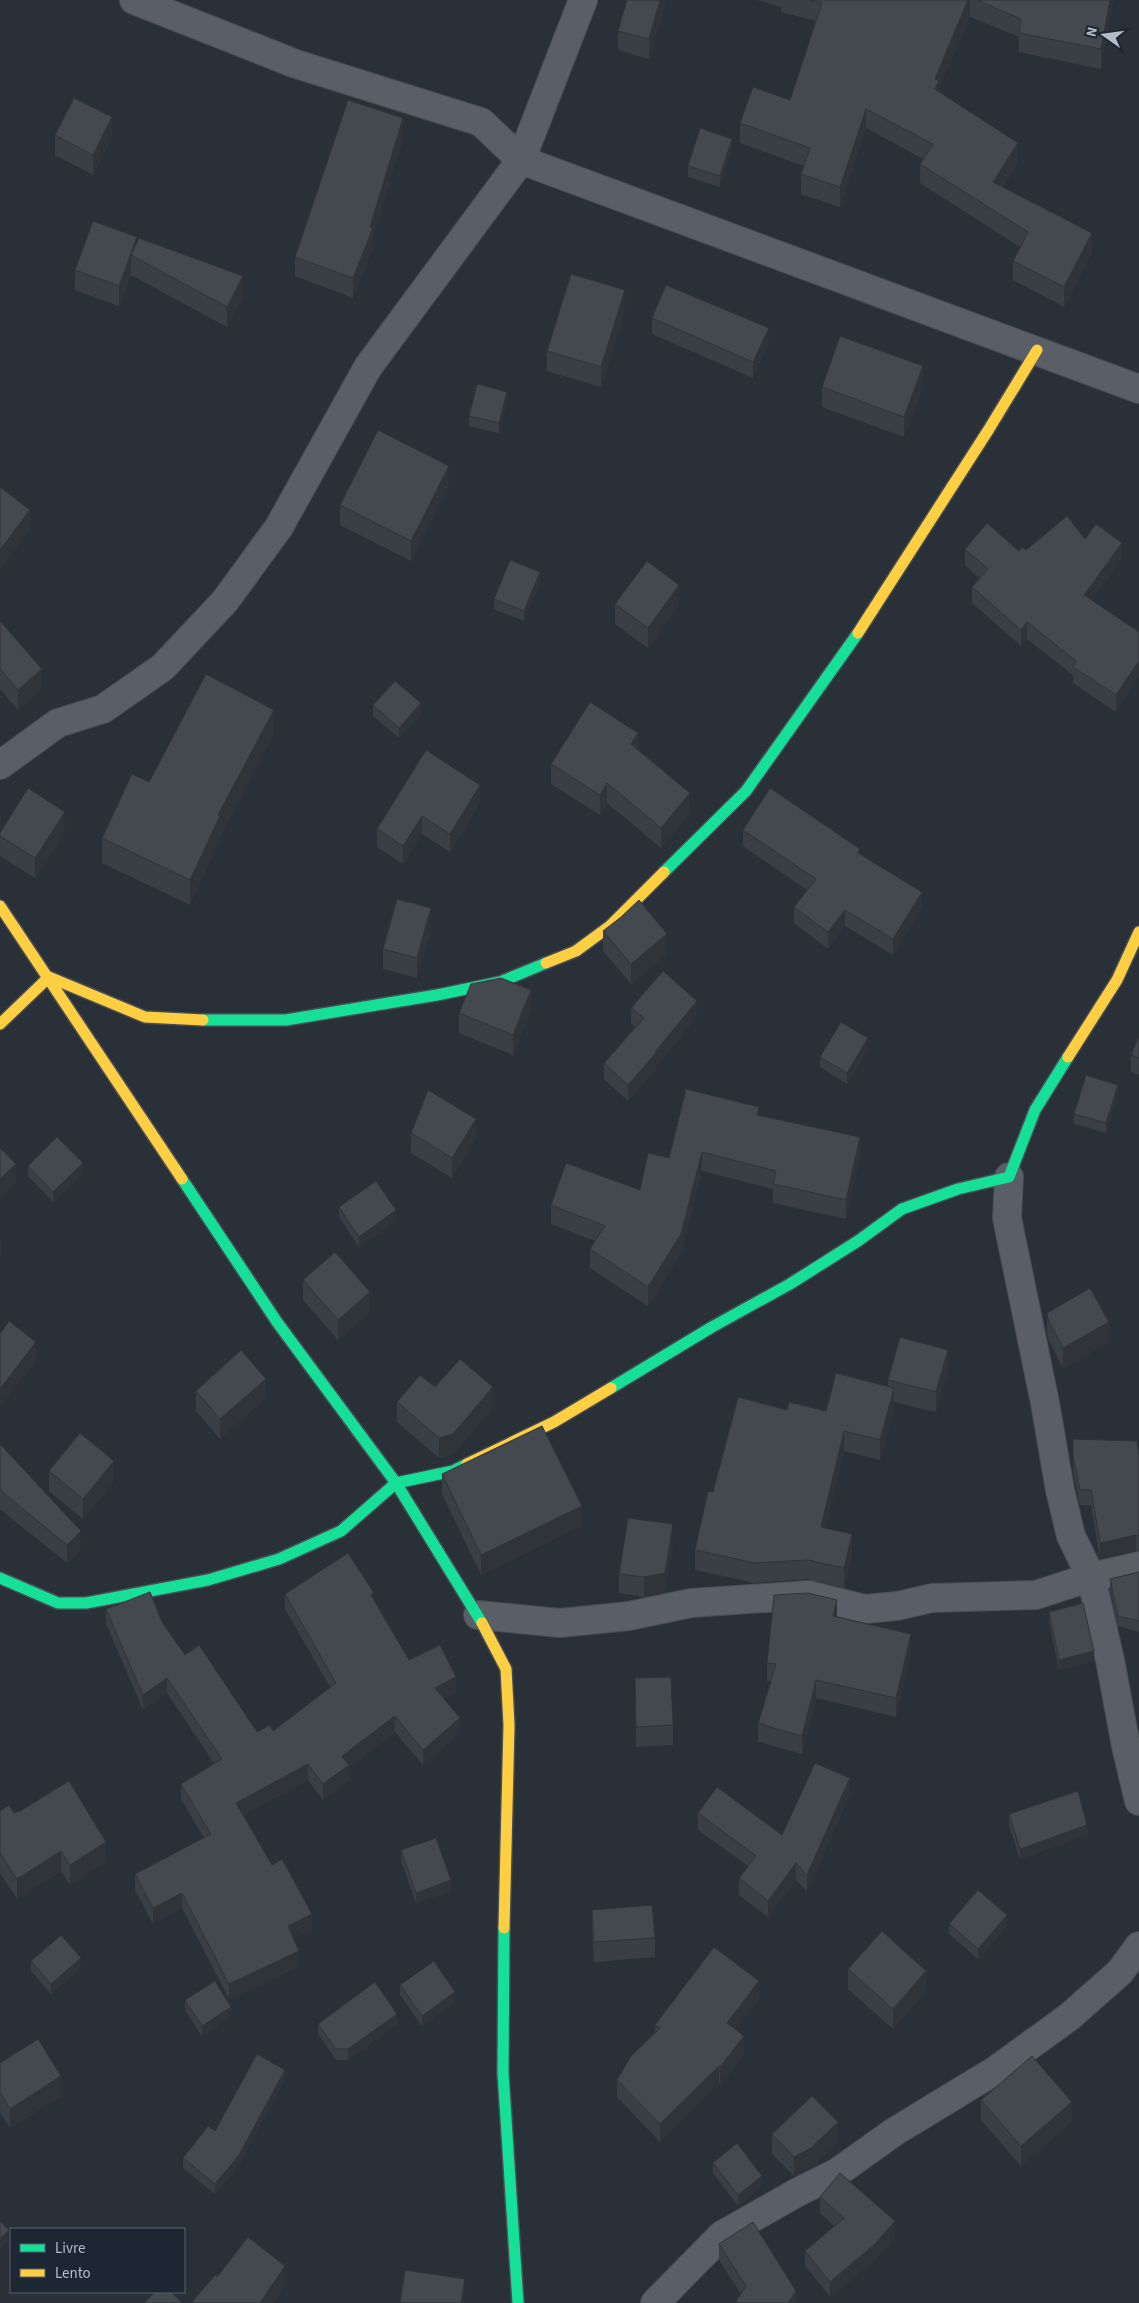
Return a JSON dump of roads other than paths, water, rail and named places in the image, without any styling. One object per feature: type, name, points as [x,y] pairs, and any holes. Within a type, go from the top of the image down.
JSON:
[{"type":"street","points":[[134,0],[296,64],[481,122],[521,160],[1139,389]]},
{"type":"street","points":[[0,765],[58,722],[103,709],[163,667],[225,601],[278,526],[368,367],[521,160],[582,0]]},
{"type":"street","points":[[49,977],[145,1017],[286,1020],[437,995],[500,982],[576,951],[610,926],[746,791],[846,651],[989,429],[1037,350]]},
{"type":"street","points":[[0,906],[277,1322],[396,1483],[478,1615],[506,1669],[509,1725],[505,1835],[504,2072],[518,2303]]},
{"type":"street","points":[[1139,932],[1116,980],[1035,1110],[1009,1177],[1007,1218],[1045,1403],[1060,1490],[1071,1536],[1091,1577],[1139,1801]]},
{"type":"street","points":[[0,1024],[49,977]]},
{"type":"street","points":[[0,1578],[58,1603],[86,1602],[136,1595],[208,1580],[279,1559],[341,1531],[396,1483],[453,1471],[554,1422],[712,1327],[790,1284],[858,1241],[902,1209],[958,1189],[1009,1177]]},
{"type":"street","points":[[478,1615],[560,1623],[630,1616],[691,1603],[809,1595],[865,1609],[897,1606],[932,1598],[1036,1595],[1091,1577],[1139,1566]]},
{"type":"street","points":[[655,2303],[722,2235],[798,2192],[838,2172],[894,2132],[996,2070],[1069,2017],[1120,1972],[1139,1946]]}]
